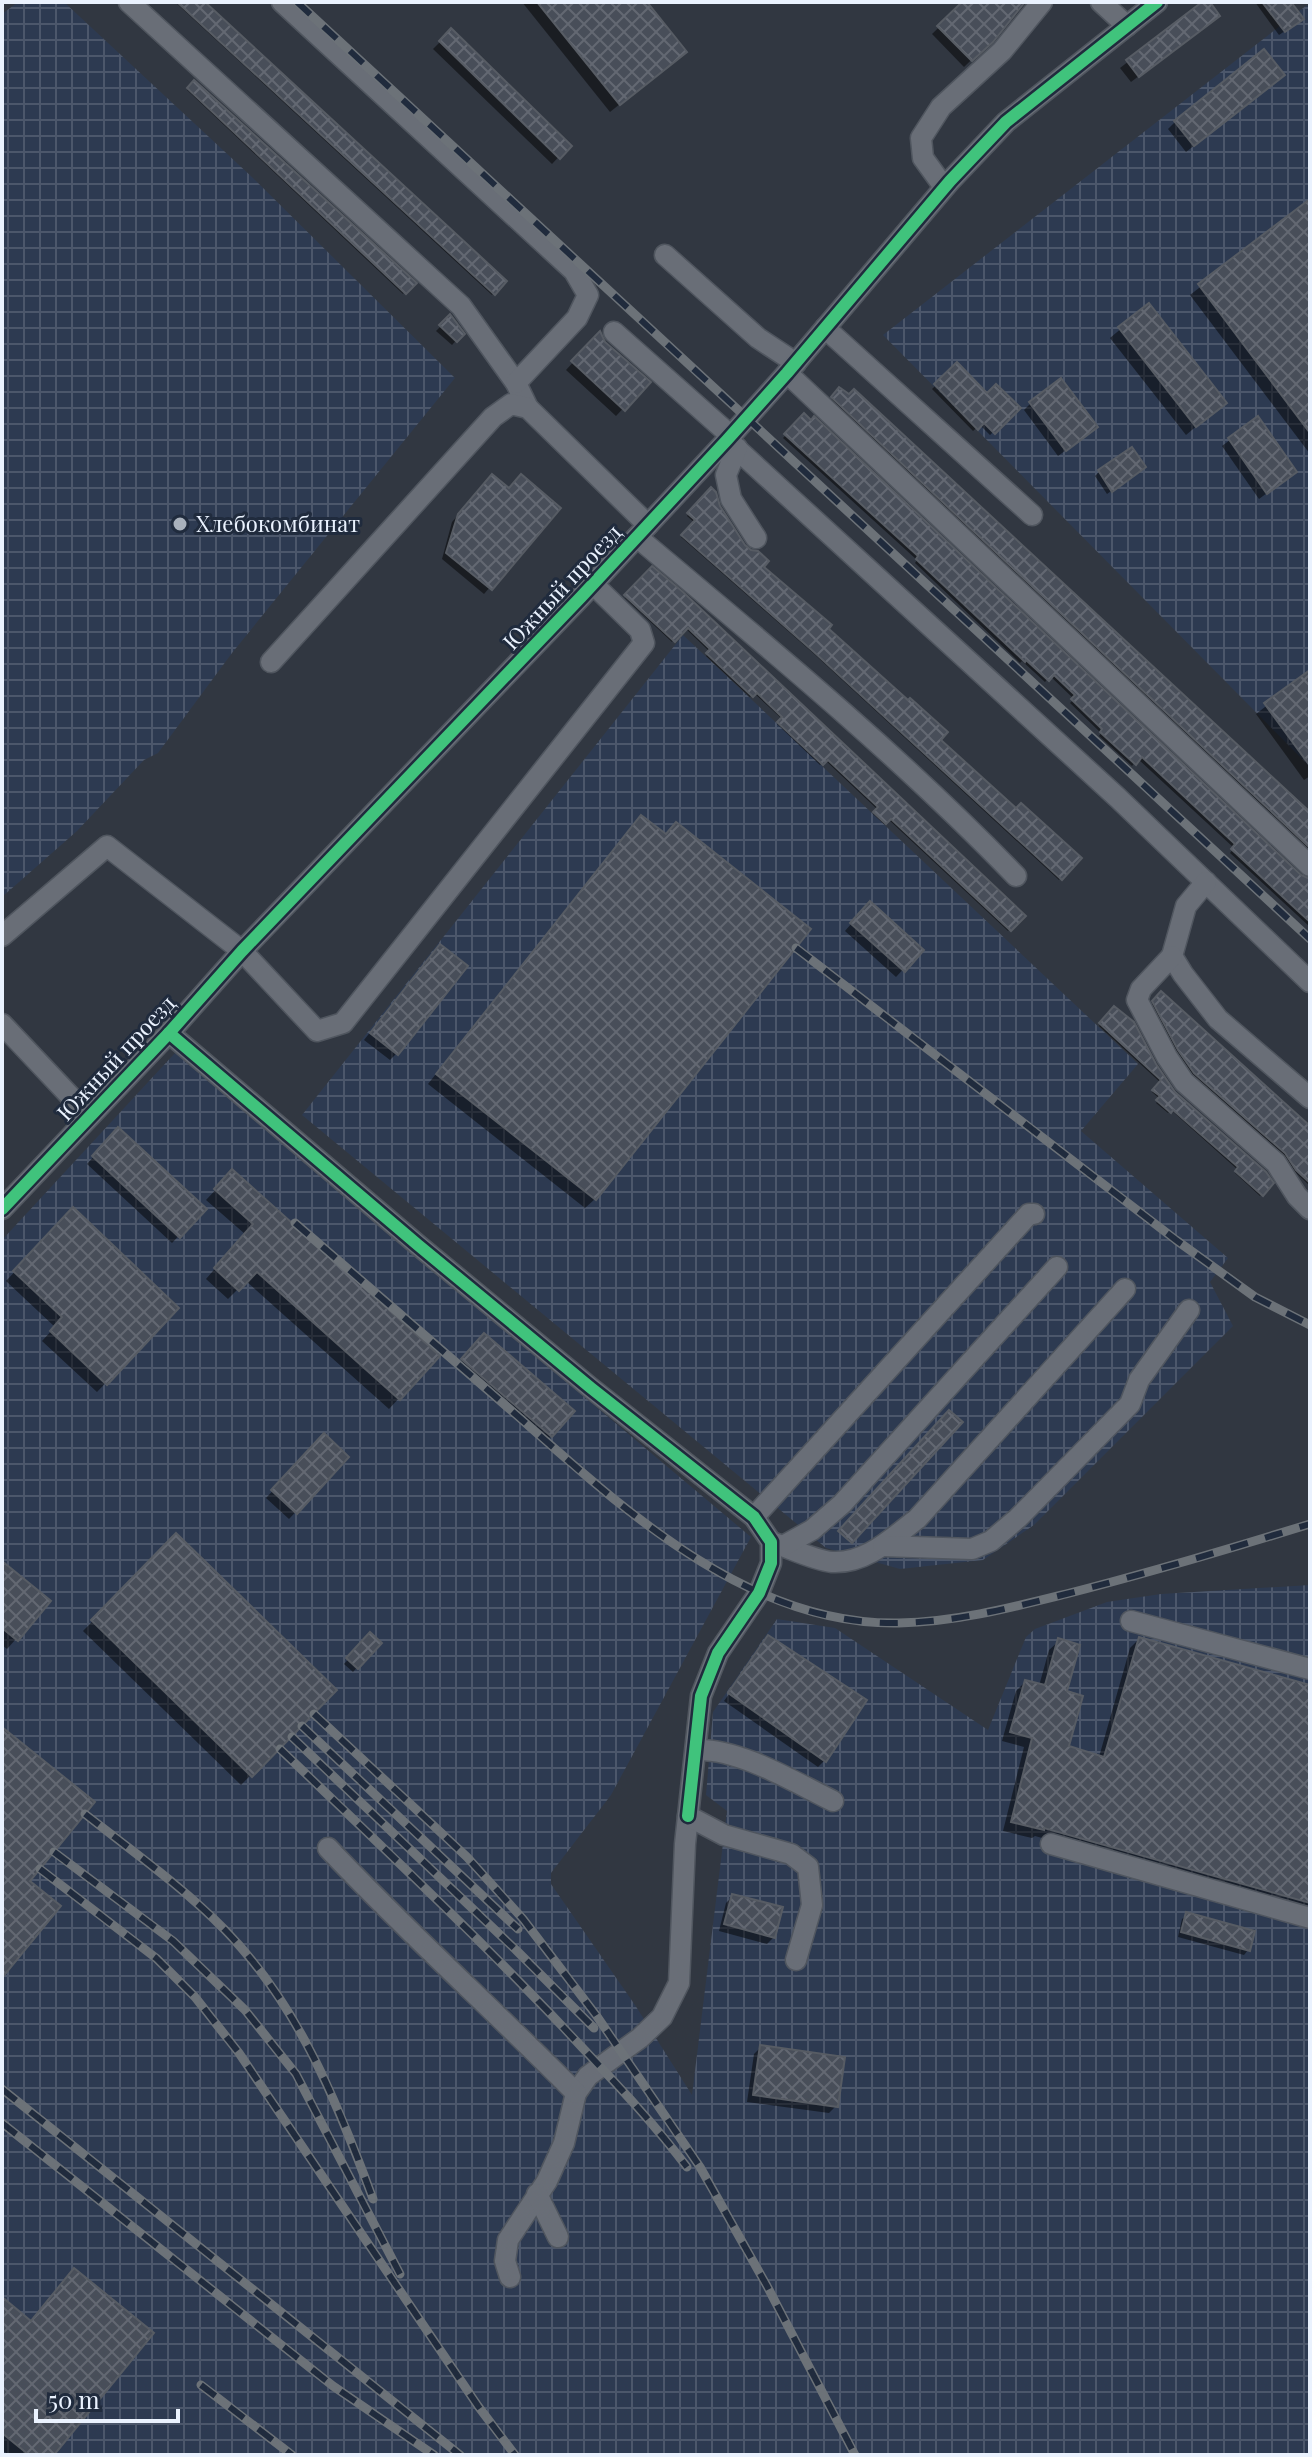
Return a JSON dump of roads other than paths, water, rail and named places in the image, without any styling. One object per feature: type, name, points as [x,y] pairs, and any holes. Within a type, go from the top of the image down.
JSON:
[{"type":"street","points":[[129,2],[461,306],[516,383],[528,408],[642,531],[957,815],[1016,876]]},
{"type":"street","points":[[282,2],[574,271],[588,295],[577,318],[516,383]]},
{"type":"street","points":[[944,187],[923,158],[921,138],[941,107],[1002,51],[1042,2]]},
{"type":"street","points":[[1101,2],[1127,26]]},
{"type":"street","name":"Южный проезд","points":[[2,1209],[169,1033],[242,951],[731,441],[944,187],[1006,122],[1157,2]]},
{"type":"street","points":[[665,255],[792,368],[1310,866]]},
{"type":"street","points":[[825,328],[1032,515]]},
{"type":"street","points":[[614,332],[1118,798],[1310,982]]},
{"type":"street","points":[[271,662],[493,417],[511,404],[528,408]]},
{"type":"street","points":[[731,441],[726,475],[731,499],[756,538]]},
{"type":"street","points":[[2,936],[107,846],[242,951],[317,1031],[343,1023],[644,643],[640,630],[593,584]]},
{"type":"street","points":[[1206,882],[1186,906],[1172,956],[1141,989],[1137,1000],[1184,1082],[1276,1163],[1297,1196],[1310,1209]]},
{"type":"street","points":[[1172,956],[1218,1019],[1310,1098]]},
{"type":"street","points":[[2,1024],[89,1116]]},
{"type":"street","points":[[169,1033],[492,1307],[754,1517],[777,1544],[831,1562],[855,1559],[883,1546],[917,1519],[1125,1289]]},
{"type":"street","points":[[754,1517],[1029,1214],[1034,1214]]},
{"type":"street","points":[[777,1544],[812,1530],[842,1504],[1057,1267]]},
{"type":"street","points":[[883,1546],[972,1549],[991,1541],[1018,1518],[1130,1404],[1139,1380],[1189,1310]]},
{"type":"street","points":[[510,2277],[505,2261],[508,2240],[564,2143],[576,2093],[588,2076],[640,2038],[662,2017],[679,1983],[688,1816],[701,1696],[718,1653],[759,1593],[777,1544]]},
{"type":"street","points":[[1131,1621],[1310,1669]]},
{"type":"street","points":[[696,1750],[710,1749],[764,1767],[833,1801]]},
{"type":"street","points":[[688,1816],[724,1835],[791,1854],[808,1867],[812,1905],[796,1960]]},
{"type":"street","points":[[1051,1844],[1310,1918]]},
{"type":"street","points":[[328,1848],[389,1913],[505,2021],[576,2093]]},
{"type":"street","points":[[537,2194],[558,2237]]},
{"type":"railway","points":[[297,2],[1310,939]]},
{"type":"railway","points":[[796,948],[1176,1240],[1255,1297],[1310,1325]]},
{"type":"railway","points":[[295,1223],[631,1513],[731,1579],[784,1603],[840,1618],[899,1623],[962,1617],[1097,1586],[1310,1524]]},
{"type":"railway","points":[[314,1714],[467,1857],[523,1919],[596,2015],[700,2167],[767,2286],[855,2455]]},
{"type":"railway","points":[[302,1726],[518,1929]]},
{"type":"railway","points":[[292,1737],[594,2028]]},
{"type":"railway","points":[[280,1749],[528,1990],[626,2095],[687,2167]]},
{"type":"railway","points":[[85,1814],[192,1899],[251,1959],[295,2023],[313,2057],[330,2091],[373,2199]]},
{"type":"railway","points":[[54,1852],[173,1941],[245,2010],[296,2074],[400,2274]]},
{"type":"railway","points":[[40,1869],[156,1958],[195,1997],[239,2053],[478,2406],[515,2455]]},
{"type":"railway","points":[[2,2089],[460,2455]]},
{"type":"railway","points":[[2,2123],[333,2386],[434,2455]]},
{"type":"railway","points":[[201,2385],[292,2455]]},
{"type":"place","name":"Хлебокомбинат","points":[[180,524]]}]
